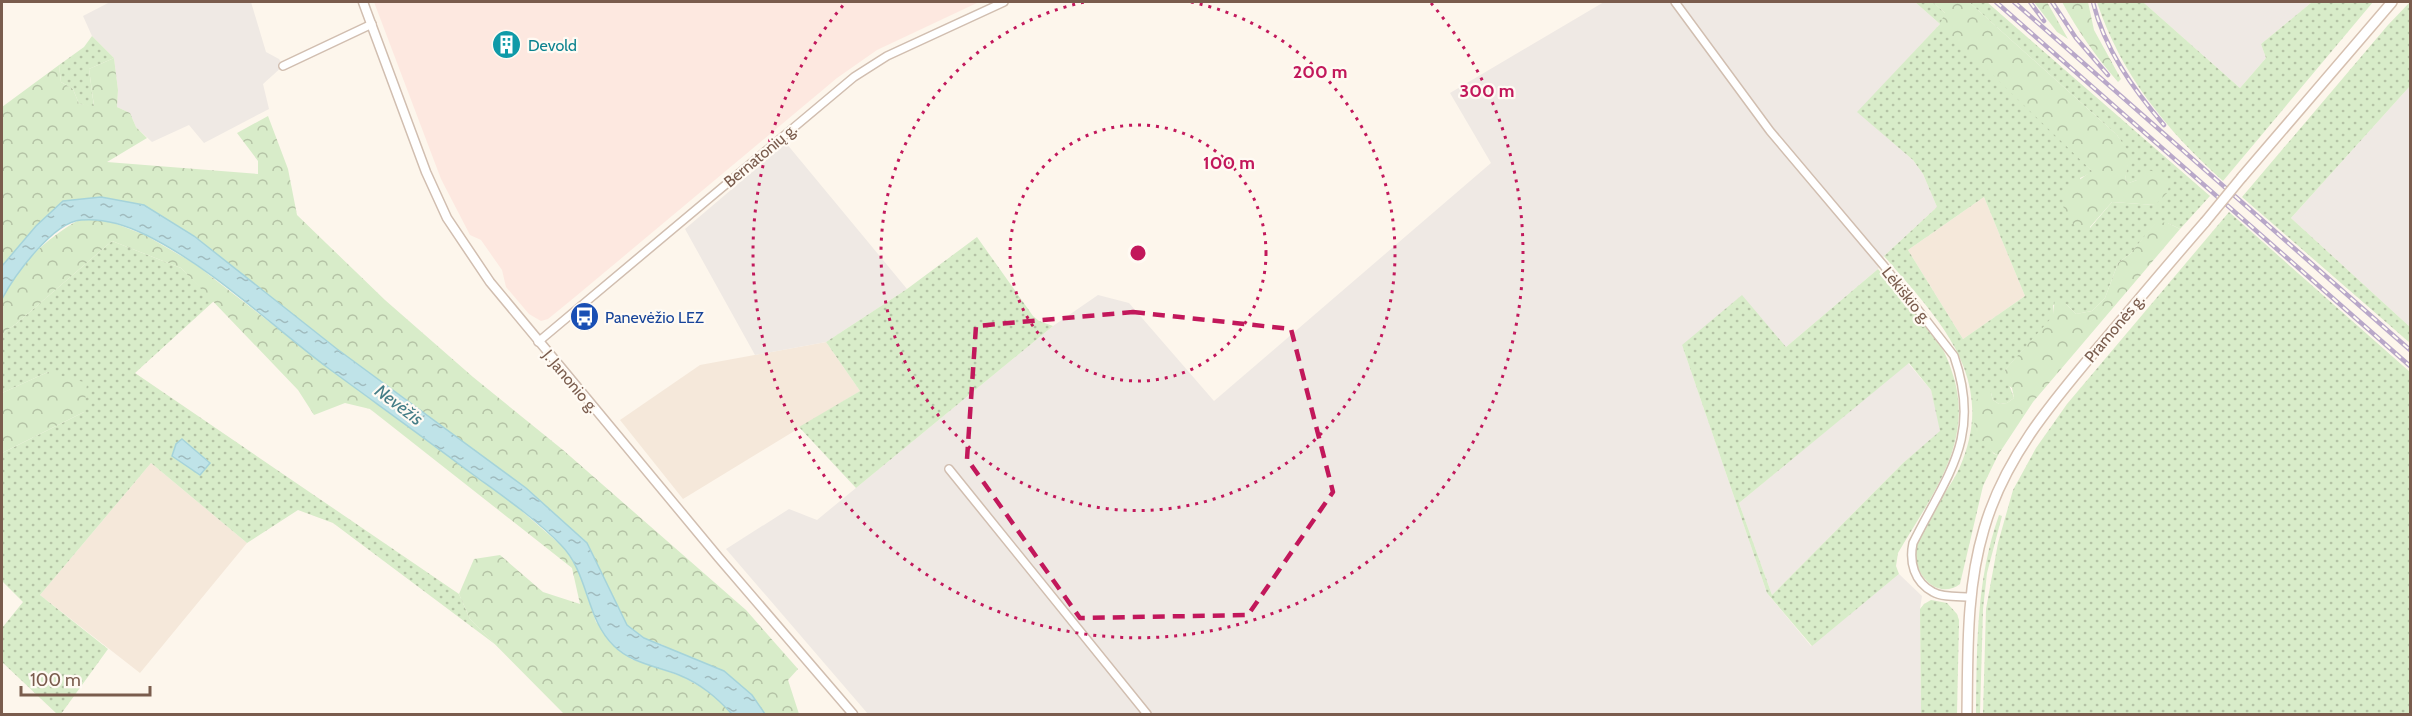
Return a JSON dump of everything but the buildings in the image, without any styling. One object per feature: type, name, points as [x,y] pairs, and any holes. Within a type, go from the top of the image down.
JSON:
[{"type":"main road","name":"Pramonės g.","points":[[1967,714],[1971,597],[1979,549],[1990,509],[2025,439],[2058,395],[2392,2]]},
{"type":"street","name":"J. Janonio g.","points":[[363,2],[426,172],[447,218],[490,282],[538,342],[853,714]]},
{"type":"street","name":"Bernatonių g.","points":[[538,342],[854,76],[886,56],[1004,2]]},
{"type":"street","name":"Lėkiškio g.","points":[[1675,2],[1770,130],[1884,266],[1954,356],[1965,404],[1963,436],[1959,453],[1913,543],[1910,557],[1914,573],[1934,593],[1971,597]]},
{"type":"street","points":[[283,66],[372,24]]},
{"type":"street","points":[[949,469],[1147,714]]},
{"type":"highlighted area","points":[[1133,312],[1291,329],[1333,492],[1248,615],[1080,618],[967,459],[976,326]]},
{"type":"shaded area","points":[[110,2],[251,2],[266,52],[279,59],[283,66],[263,84],[269,109],[204,143],[189,125],[152,142],[136,127],[130,113],[117,107],[118,90],[114,58],[92,36],[83,16]]},
{"type":"shaded area","name":"Panevėžio LEZ","points":[[374,2],[979,2],[877,50],[837,78],[575,297],[548,319],[541,321],[529,314],[506,287],[502,270],[481,240],[470,235],[441,179]]},
{"type":"shaded area","points":[[1604,2],[1915,2],[1940,24],[1858,112],[1913,160],[1923,174],[1937,207],[1884,256],[1878,269],[1786,347],[1682,345],[1767,593],[1811,646],[1899,574],[1922,596],[1920,609],[1921,714],[868,714],[726,549],[789,509],[817,520],[1053,326],[1098,295],[1129,303],[1214,401],[1491,163],[1450,93]]},
{"type":"shaded area","points":[[2143,2],[2312,2],[2261,44],[2266,58],[2240,88]]},
{"type":"shaded area","points":[[2410,86],[2410,327],[2291,218]]},
{"type":"shaded area","points":[[786,143],[907,289],[826,342],[755,355],[685,229]]},
{"type":"shaded area","points":[[1984,197],[2025,296],[1963,339],[1908,250]]},
{"type":"shaded area","points":[[826,342],[860,391],[683,499],[620,420],[700,365]]},
{"type":"shaded area","points":[[1908,363],[1931,390],[1941,431],[1903,463],[1772,595],[1739,503]]},
{"type":"shaded area","points":[[151,463],[247,543],[140,673],[40,595]]},
{"type":"green space","points":[[1915,2],[1933,2],[1945,13],[2093,172],[2080,178],[2090,228],[2112,202],[2155,205],[2137,180],[2129,183],[2125,180],[2129,154],[2117,135],[1969,2],[1987,2],[2210,196],[2180,229],[2168,223],[2156,223],[2130,254],[2118,263],[2105,298],[2092,311],[2076,314],[2066,304],[2053,305],[2054,316],[2004,371],[2014,398],[2007,403],[1999,404],[1993,400],[1991,393],[1985,442],[1994,454],[1998,455],[1983,486],[1960,584],[1943,589],[1935,587],[1922,576],[1916,558],[1916,549],[1923,529],[1959,469],[1970,436],[1972,406],[1968,378],[1957,352],[1942,327],[1884,256],[1937,207],[1923,174],[1913,160],[1857,112],[1940,24]],"holes":[[[1984,197],[2025,296],[1963,339],[1908,250]]]},
{"type":"green space","points":[[1933,2],[1969,2],[2117,135],[2130,154],[2125,180],[2129,183],[2137,180],[2147,170],[2161,173],[2170,183],[2167,193],[2155,205],[2112,202],[2089,228],[2075,226],[2064,208],[2065,194],[2069,188],[2092,171],[1940,24],[1945,13]]},
{"type":"green space","points":[[2034,2],[2047,2],[2068,39],[2057,32]]},
{"type":"green space","points":[[2062,2],[2088,2],[2094,30],[2121,79],[2118,82],[2088,44]]},
{"type":"green space","points":[[2097,2],[2143,2],[2240,88],[2266,58],[2261,44],[2312,2],[2373,2],[2223,181],[2183,142],[2132,77],[2107,28]]},
{"type":"green space","points":[[2410,2],[2410,86],[2291,218],[2410,327],[2410,343],[2242,197]]},
{"type":"green space","points":[[92,36],[114,58],[89,69],[94,107],[79,104],[73,89],[61,82],[59,65],[84,47]]},
{"type":"green space","points":[[114,58],[118,90],[117,107],[130,113],[136,127],[147,138],[107,162],[258,174],[258,161],[237,133],[268,116],[288,169],[297,215],[385,300],[473,377],[563,450],[746,610],[798,669],[788,680],[799,714],[765,714],[752,695],[663,645],[644,638],[627,625],[587,543],[526,488],[337,349],[194,236],[144,205],[101,197],[36,226],[2,266],[2,107],[59,65],[61,82],[73,89],[79,104],[94,106],[89,69]]},
{"type":"green space","points":[[2229,212],[2410,372],[2410,714],[1983,714],[1986,609],[1998,543],[2013,490],[2036,448],[2067,404]]},
{"type":"green space","points":[[79,220],[106,220],[145,235],[195,264],[326,366],[516,506],[562,546],[577,566],[596,622],[631,659],[681,676],[713,694],[732,714],[564,714],[470,619],[459,594],[474,559],[500,555],[543,592],[580,604],[572,568],[370,409],[345,403],[314,415],[298,390],[181,268],[112,241],[2,334],[2,300],[13,278],[33,254],[57,234]]},
{"type":"green space","points":[[2156,222],[2168,223],[2180,229],[2033,402],[1998,455],[1995,454],[1978,440],[1974,431],[1975,402],[1984,390],[1990,390],[1993,400],[1999,404],[2007,403],[2014,398],[2012,388],[2003,381],[2004,371],[2053,316],[2055,298],[2066,304],[2076,314],[2092,311],[2105,298],[2118,263],[2130,254]]},
{"type":"green space","points":[[977,237],[1033,316],[1053,326],[856,488],[799,427],[860,391],[826,342],[907,289]]},
{"type":"green space","points":[[112,241],[181,268],[214,301],[135,373],[459,594],[470,619],[496,645],[333,523],[298,510],[247,543],[151,463],[40,595],[108,649],[61,714],[57,714],[2,662],[2,628],[23,602],[2,581],[2,453],[84,412],[48,372],[2,393],[2,334]]},
{"type":"green space","points":[[1878,269],[1937,339],[1950,367],[1958,397],[1958,421],[1954,445],[1936,489],[1898,553],[1896,566],[1899,574],[1812,646],[1767,593],[1682,345],[1742,295],[1786,347]],"holes":[[[1909,363],[1931,390],[1940,431],[1903,463],[1772,595],[1739,503]]]},
{"type":"green space","points":[[48,372],[87,383],[84,412],[2,453],[2,393]]},
{"type":"green space","points":[[1999,515],[2002,516],[1987,573],[1983,609],[1980,714],[1976,714],[1979,613],[1991,539]]},
{"type":"green space","points":[[1931,600],[1947,603],[1957,614],[1959,620],[1957,714],[1921,714],[1920,609]]},
{"type":"water","name":"Nevėžis","points":[[101,197],[144,205],[194,236],[337,349],[526,488],[587,543],[627,625],[644,638],[724,671],[752,695],[765,714],[732,714],[694,682],[621,652],[605,635],[597,622],[570,556],[541,526],[328,368],[240,297],[171,248],[138,231],[114,223],[81,220],[70,223],[47,240],[25,264],[2,299],[2,266],[36,226],[63,201]]},
{"type":"water","points":[[182,439],[210,463],[200,475],[172,456],[176,444]]},
{"type":"railway","points":[[1996,2],[2410,366]]},
{"type":"railway","points":[[2014,2],[2410,350]]},
{"type":"railway","points":[[2030,2],[2044,21]]},
{"type":"railway","points":[[2052,2],[2076,38],[2108,75]]},
{"type":"railway","points":[[2093,2],[2112,52],[2141,97],[2164,125]]},
{"type":"place","name":"Devold","points":[[507,45]]},
{"type":"place","name":"Panevėžio LEZ","points":[[584,317]]}]
